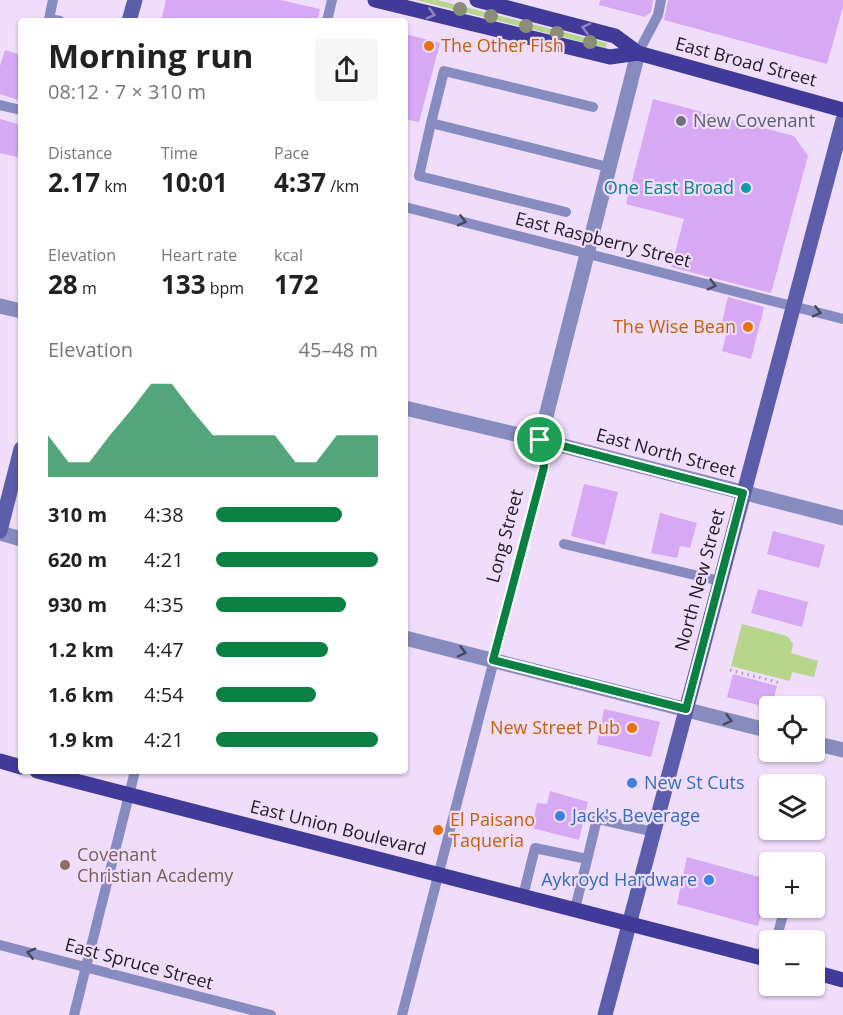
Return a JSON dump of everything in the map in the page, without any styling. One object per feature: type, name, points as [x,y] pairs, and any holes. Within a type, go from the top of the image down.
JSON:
[{"type":"main road","points":[[130,18],[135,0]]},
{"type":"main road","name":"East Broad Street","points":[[375,0],[610,57],[638,53]]},
{"type":"main road","name":"East Broad Street","points":[[477,0],[615,36],[638,53],[843,110]]},
{"type":"main road","name":"North New Street","points":[[605,1015],[843,120]]},
{"type":"main road","points":[[0,532],[18,461]]},
{"type":"main road","points":[[0,762],[18,766]]},
{"type":"main road","name":"East Union Boulevard","points":[[48,774],[759,957]]},
{"type":"main road","points":[[825,975],[843,980]]},
{"type":"street","name":"Long Street","points":[[540,440],[638,53]]},
{"type":"street","points":[[0,306],[18,310]]},
{"type":"street","name":"East North Street","points":[[408,409],[540,440],[843,518]]},
{"type":"street","points":[[0,532],[18,538]]},
{"type":"street","points":[[408,639],[759,728]]},
{"type":"street","points":[[825,746],[843,750]]},
{"type":"lane","points":[[49,18],[53,0]]},
{"type":"lane","points":[[328,18],[332,0]]},
{"type":"lane","name":"Long Street","points":[[638,53],[658,15],[661,0]]},
{"type":"lane","points":[[566,212],[419,176],[431,123],[444,71],[592,107]]},
{"type":"lane","points":[[0,105],[18,109]]},
{"type":"lane","points":[[431,123],[608,167]]},
{"type":"lane","name":"East Raspberry Street","points":[[408,208],[843,319]]},
{"type":"lane","name":"Long Street","points":[[402,1015],[544,467],[540,440]]},
{"type":"lane","points":[[564,544],[720,581]]},
{"type":"lane","points":[[74,1015],[134,774]]},
{"type":"lane","points":[[575,909],[597,819],[654,832]]},
{"type":"lane","points":[[523,896],[535,848],[587,859]]},
{"type":"lane","name":"East Spruce Street","points":[[0,945],[271,1015]]},
{"type":"path","points":[[730,670],[781,683]]},
{"type":"green space","points":[[416,0],[437,0],[607,43],[606,48]]},
{"type":"green space","points":[[742,624],[787,636],[793,644],[791,653],[818,661],[814,677],[792,672],[790,681],[731,666]]},
{"type":"building","points":[[166,0],[280,0],[320,9],[318,18],[162,18]]},
{"type":"building","points":[[600,0],[653,0],[651,12],[645,17],[599,5]]},
{"type":"building","points":[[668,0],[843,0],[843,7],[827,64],[664,20]]},
{"type":"building","points":[[408,35],[440,43],[419,122],[408,120]]},
{"type":"building","points":[[5,50],[18,54],[18,100],[0,94],[0,66]]},
{"type":"building","name":"One East Broad","points":[[653,99],[794,136],[808,156],[771,293],[671,267],[684,219],[626,204]]},
{"type":"building","points":[[0,119],[18,124],[18,157],[0,153]]},
{"type":"building","points":[[728,297],[764,307],[751,359],[722,351],[728,328],[721,326]]},
{"type":"building","points":[[584,484],[618,492],[605,545],[571,536]]},
{"type":"building","points":[[660,513],[697,523],[690,548],[680,546],[677,558],[651,553]]},
{"type":"building","points":[[773,531],[825,545],[819,568],[767,554]]},
{"type":"building","points":[[758,589],[808,602],[802,627],[751,613]]},
{"type":"building","points":[[733,674],[777,686],[774,696],[759,696],[759,705],[727,697]]},
{"type":"building","points":[[604,709],[660,722],[651,757],[597,744]]},
{"type":"building","name":"Jack's Beverage","points":[[550,791],[588,802],[579,840],[532,828],[537,803],[547,804]]},
{"type":"building","points":[[687,857],[759,877],[760,918],[758,926],[677,904]]},
{"type":"place","name":"The Other Fish","points":[[429,46]]},
{"type":"place","name":"New Covenant","points":[[681,121]]},
{"type":"place","name":"One East Broad","points":[[746,188]]},
{"type":"place","name":"The Wise Bean","points":[[748,327]]},
{"type":"place","name":"New Street Pub","points":[[632,728]]},
{"type":"place","name":"New St Cuts","points":[[632,783]]},
{"type":"place","name":"Jack's Beverage","points":[[560,816]]},
{"type":"place","name":"El Paisano Taqueria","points":[[438,830]]},
{"type":"place","name":"Covenant Christian Academy","points":[[65,865]]},
{"type":"place","name":"Aykroyd Hardware","points":[[709,880]]},
{"type":"route","points":[[540,440],[743,493],[686,709],[493,660],[544,467],[540,440]]}]
